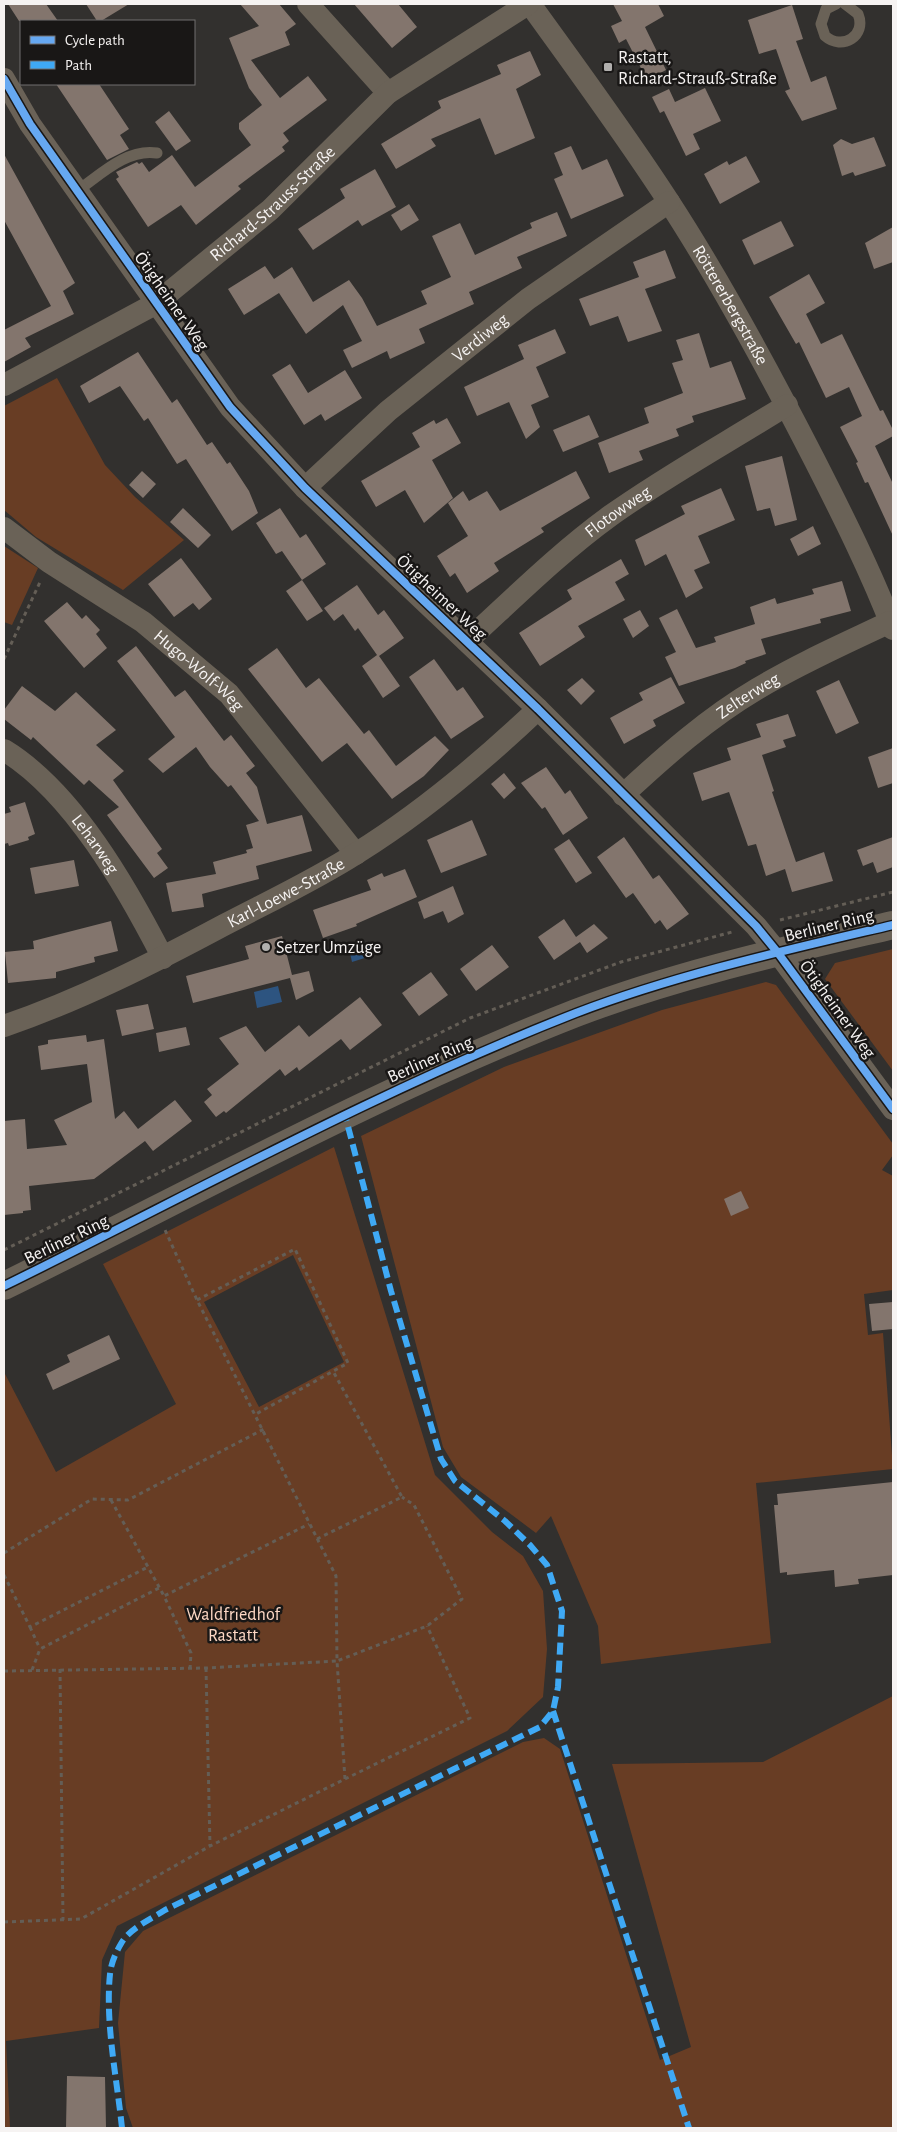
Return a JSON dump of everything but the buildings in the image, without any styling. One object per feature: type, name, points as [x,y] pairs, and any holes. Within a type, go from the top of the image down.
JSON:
[{"type":"street","points":[[308,4],[388,93]]},
{"type":"street","name":"Richard-Strauss-Straße","points":[[4,385],[155,304],[270,210],[388,93],[529,4]]},
{"type":"street","name":"Röttererbergstraße","points":[[529,4],[604,105],[669,202],[732,305],[787,406],[848,525],[892,626]]},
{"type":"street","name":"Ötigheimer Weg","points":[[4,79],[30,124],[155,304],[230,407],[305,488],[538,709],[623,795],[710,878],[778,953],[893,1109]]},
{"type":"street","name":"Verdiweg","points":[[305,488],[388,411],[528,299],[669,202]]},
{"type":"street","name":"Flotowweg","points":[[467,641],[557,558],[609,517],[669,477],[787,406]]},
{"type":"street","name":"Hugo-Wolf-Weg","points":[[4,528],[50,562],[143,622],[228,694],[356,854]]},
{"type":"street","name":"Zelterweg","points":[[623,795],[664,757],[709,721],[757,689],[812,659],[892,626]]},
{"type":"street","name":"Karl-Loewe-Straße","points":[[4,1026],[36,1015],[163,958],[356,854],[448,789],[495,750],[538,709]]},
{"type":"street","name":"Leharweg","points":[[4,750],[47,784],[78,819],[140,913],[163,958]]},
{"type":"street","name":"Berliner Ring","points":[[4,1286],[431,1073],[578,1012],[669,983],[778,953],[893,925]]},
{"type":"lane","points":[[836,4],[824,12],[821,24],[825,36],[836,42],[848,41],[859,30],[859,17],[852,5]]},
{"type":"lane","points":[[77,191],[128,156],[144,151],[157,153]]},
{"type":"path","points":[[4,659],[50,562]]},
{"type":"path","points":[[157,1211],[197,1300],[264,1429],[336,1576],[337,1661],[345,1779]]},
{"type":"path","points":[[197,1300],[295,1249],[348,1363],[256,1414]]},
{"type":"path","points":[[4,1671],[206,1668],[337,1661],[427,1626],[462,1599],[414,1505],[402,1497],[333,1371]]},
{"type":"path","points":[[4,1553],[92,1499],[128,1500],[264,1429]]},
{"type":"path","points":[[317,1539],[402,1497]]},
{"type":"path","points":[[111,1500],[164,1596],[191,1653],[190,1668]]},
{"type":"path","points":[[164,1596],[309,1524]]},
{"type":"path","points":[[30,1627],[148,1567]]},
{"type":"path","points":[[4,1575],[40,1649]]},
{"type":"path","points":[[32,1670],[40,1649],[159,1588]]},
{"type":"path","points":[[4,1922],[81,1919],[210,1846],[470,1718],[427,1626]]},
{"type":"path","points":[[206,1668],[210,1846]]},
{"type":"path","points":[[60,1669],[63,1920]]},
{"type":"green space","points":[[57,378],[105,465],[135,497],[184,540],[123,590],[36,537],[4,510],[4,406]]},
{"type":"green space","points":[[4,546],[38,568],[12,625],[4,622]]},
{"type":"green space","points":[[893,949],[893,1071],[825,979],[835,963]]},
{"type":"green space","points":[[766,982],[776,985],[893,1144],[893,1155],[882,1170],[893,1176],[893,1290],[864,1294],[868,1335],[883,1333],[893,1469],[756,1483],[771,1643],[601,1664],[598,1626],[551,1516],[536,1533],[461,1477],[443,1447],[361,1136],[504,1067],[662,1010]]},
{"type":"green space","name":"Waldfriedhof Rastatt","points":[[334,1147],[435,1475],[492,1532],[523,1556],[543,1591],[547,1649],[543,1697],[507,1731],[117,1926],[102,1960],[99,2028],[6,2041],[10,2128],[4,2128],[4,1372],[56,1472],[176,1404],[103,1264]],"holes":[[[293,1255],[344,1362],[259,1407],[204,1302]]]},
{"type":"green space","points":[[893,1696],[893,2128],[133,2128],[126,2108],[118,2023],[125,1952],[143,1931],[523,1742],[544,1738],[560,1749],[660,2060],[691,2047],[612,1764],[763,1762]]},
{"type":"water","points":[[367,944],[373,949],[371,956],[352,962],[349,949]]},
{"type":"water","points":[[278,986],[282,1002],[257,1008],[254,992]]},
{"type":"marked path","points":[[122,2128],[110,2031],[109,1993],[113,1962],[122,1942],[131,1932],[165,1910],[540,1727],[553,1711],[558,1687],[562,1611],[547,1565],[530,1545],[505,1521],[455,1481],[441,1459],[391,1291],[345,1115]]},
{"type":"marked path","points":[[553,1711],[689,2128]]},
{"type":"cycle path","points":[[4,79],[30,124],[230,407],[305,488],[538,709],[756,926],[893,1109]]},
{"type":"cycle path","points":[[4,1286],[358,1109],[430,1075],[576,1013],[654,986],[693,975],[893,925]]},
{"type":"place","name":"Rastatt, Richard-Strauß-Straße","points":[[608,67]]},
{"type":"place","name":"Setzer Umzüge","points":[[266,947]]}]
